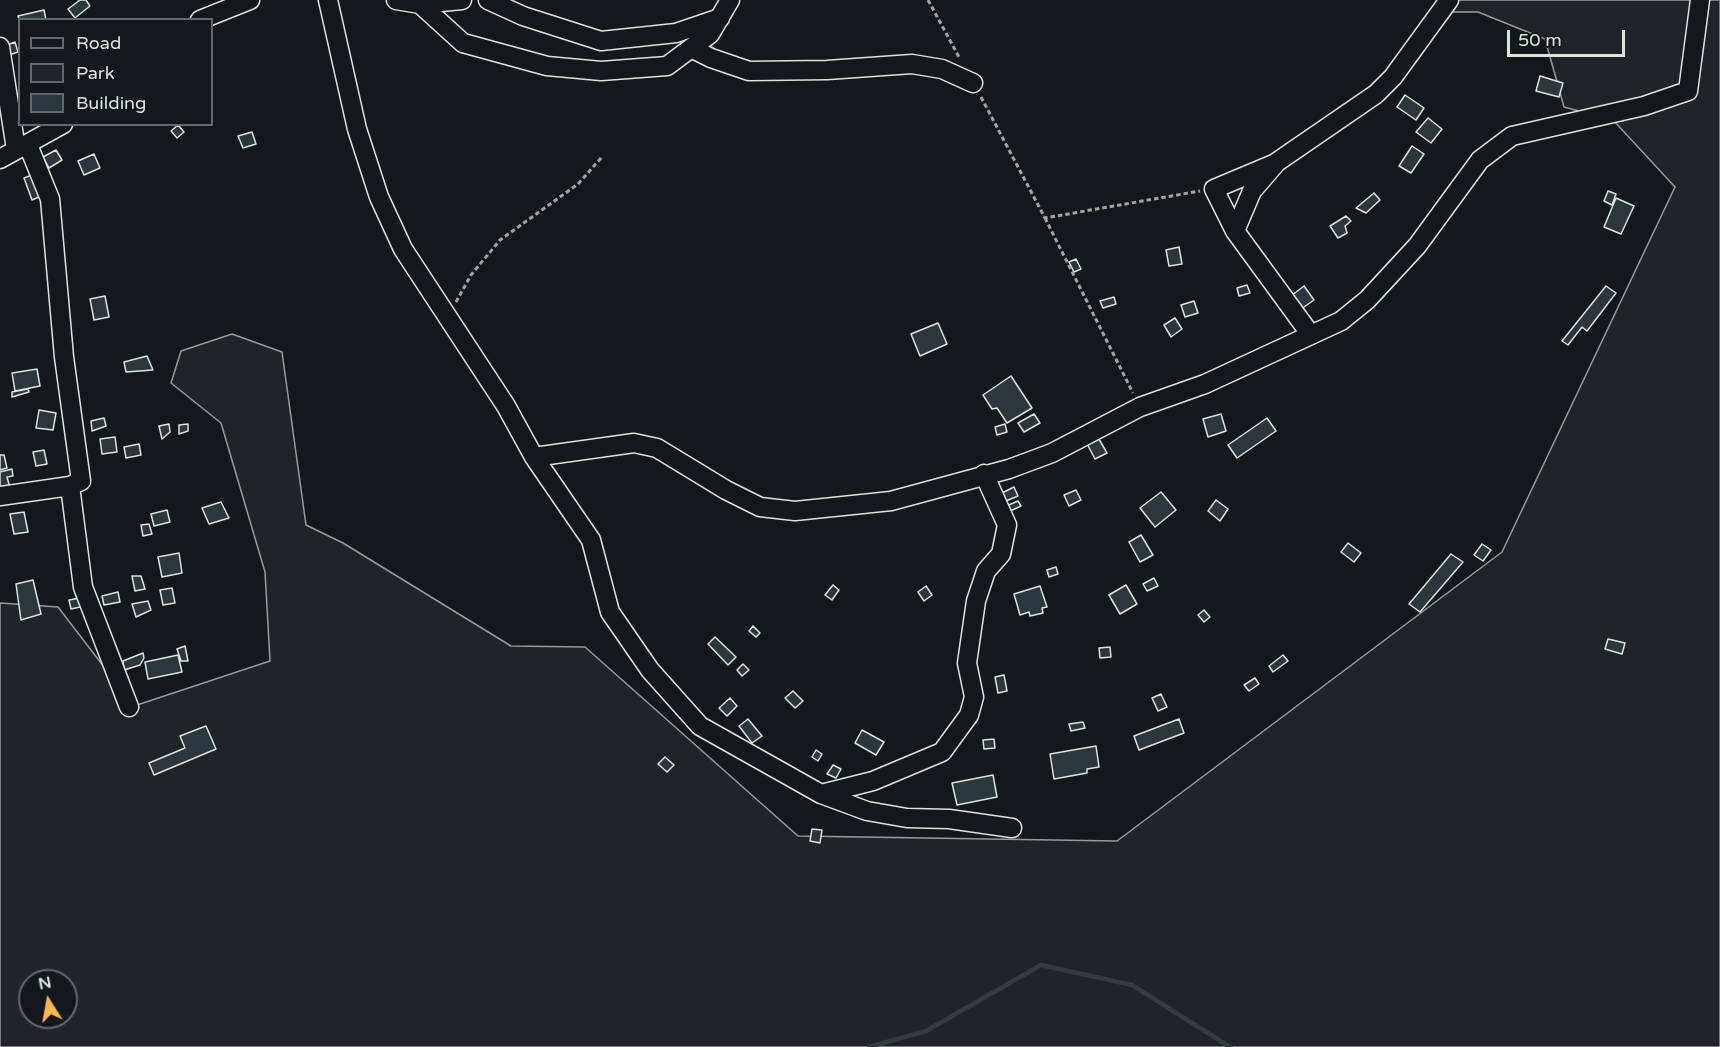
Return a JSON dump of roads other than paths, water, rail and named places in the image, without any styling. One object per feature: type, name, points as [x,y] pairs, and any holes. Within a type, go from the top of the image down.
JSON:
[{"type":"street","points":[[205,18],[250,0]]},
{"type":"street","points":[[328,0],[357,129],[379,197],[403,249],[447,320],[506,406],[534,457],[591,540],[610,612],[651,670],[700,726],[821,794],[867,811],[907,818],[949,819],[1012,828]]},
{"type":"street","points":[[396,0],[420,4],[462,0]]},
{"type":"street","points":[[488,0],[523,16],[601,41],[676,33],[720,18]]},
{"type":"street","points":[[420,4],[463,43],[547,66],[601,71],[667,66],[710,34],[730,0]]},
{"type":"street","points":[[1311,335],[1235,231],[1214,189],[1277,162],[1376,94],[1393,77],[1449,0]]},
{"type":"street","points":[[534,457],[634,443],[657,448],[726,490],[760,507],[795,511],[891,501],[1052,453],[1140,407],[1205,384],[1341,321],[1367,300],[1417,246],[1463,180],[1497,146],[1512,136],[1644,106],[1688,91],[1700,0]]},
{"type":"street","points":[[0,47],[22,147],[50,200],[64,357],[81,481],[70,486],[0,496]]},
{"type":"street","points":[[691,48],[711,58],[749,70],[827,70],[912,64],[942,69],[973,83]]},
{"type":"street","points":[[0,159],[59,126]]},
{"type":"street","points":[[1235,231],[1252,191],[1277,162]]},
{"type":"street","points":[[821,794],[873,781],[942,752],[969,715],[974,697],[967,663],[976,601],[986,571],[1001,554],[1007,525],[984,474]]},
{"type":"street","points":[[70,486],[83,587],[129,707]]},
{"type":"waterway","points":[[869,1047],[926,1031],[1041,965],[1132,985],[1230,1047]]}]
